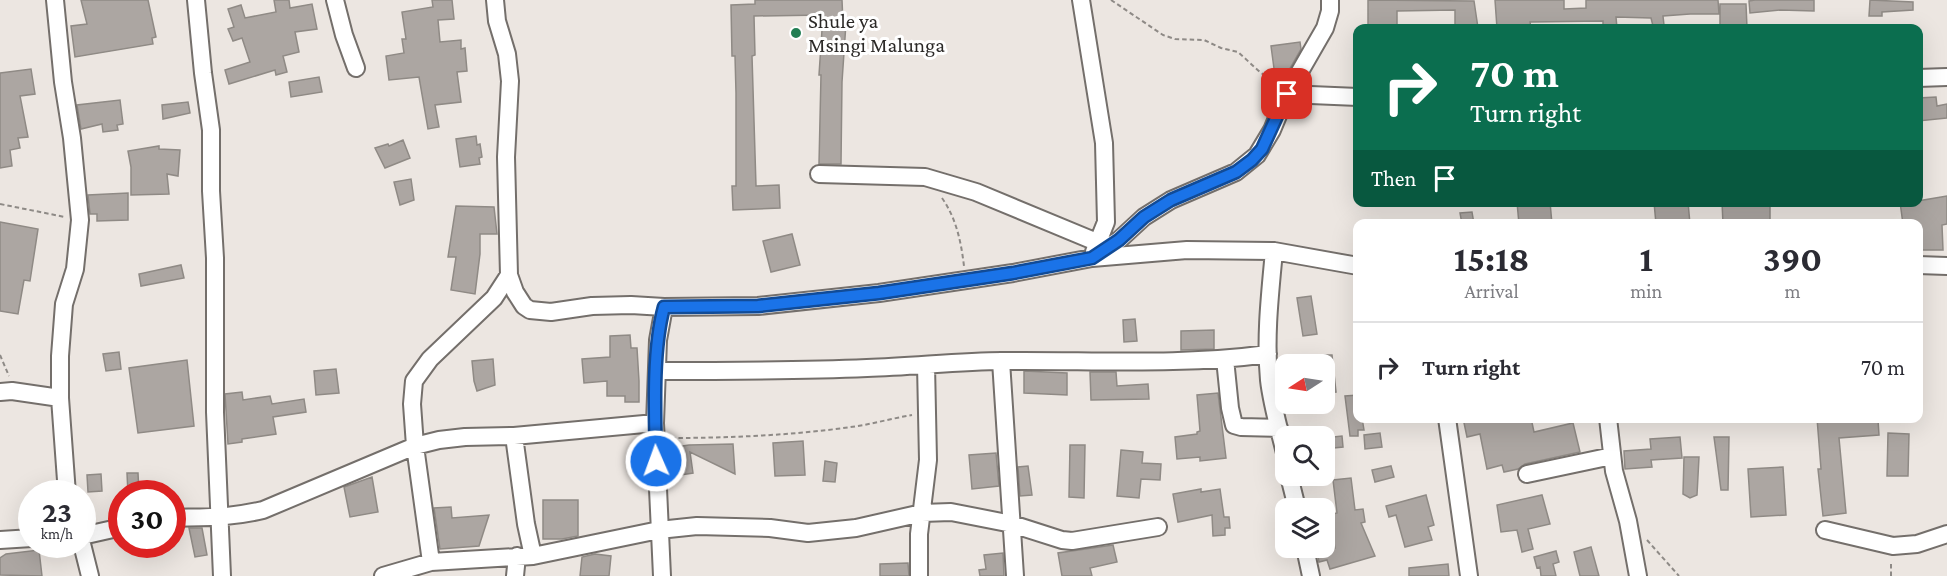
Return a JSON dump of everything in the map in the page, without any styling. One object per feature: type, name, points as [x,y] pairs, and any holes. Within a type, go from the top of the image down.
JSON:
[{"type":"street","points":[[55,0],[80,220],[75,269],[64,304],[60,356],[60,398],[66,480]]},
{"type":"street","points":[[196,0],[202,73],[211,130],[211,191],[215,258],[215,412],[222,576]]},
{"type":"street","points":[[335,0],[344,36],[356,68]]},
{"type":"street","points":[[495,0],[497,21],[507,54],[510,81],[506,157],[509,275],[519,301],[530,310],[550,312],[592,306],[758,306],[879,293],[1013,273],[1095,250],[1119,240],[1144,217],[1171,200],[1236,172],[1252,160],[1262,149],[1288,92],[1324,28],[1330,11],[1330,0]]},
{"type":"street","points":[[1081,0],[1104,143],[1106,222],[1095,250]]},
{"type":"street","points":[[1923,78],[1947,76]]},
{"type":"street","points":[[1288,92],[1353,97]]},
{"type":"street","points":[[819,174],[925,177],[976,192],[1095,250],[1274,251],[1353,265]]},
{"type":"street","points":[[1274,251],[1269,300],[1268,354],[1269,383],[1279,426]]},
{"type":"street","points":[[1923,265],[1947,266]]},
{"type":"street","points":[[431,562],[415,446],[412,404],[414,381],[430,359],[494,298],[509,275]]},
{"type":"street","points":[[662,576],[655,431],[660,320],[664,307]]},
{"type":"street","points":[[657,371],[774,371],[1002,361],[1225,360],[1268,354]]},
{"type":"street","points":[[1225,360],[1234,425],[1275,428]]},
{"type":"street","points":[[1002,361],[1015,576]]},
{"type":"street","points":[[919,576],[918,534],[928,460],[926,365]]},
{"type":"street","points":[[6,391],[60,398]]},
{"type":"street","points":[[1448,423],[1469,576]]},
{"type":"street","points":[[1609,423],[1614,471],[1628,521],[1638,576]]},
{"type":"street","points":[[186,518],[219,518],[263,510],[415,446],[439,440],[655,431]]},
{"type":"street","points":[[514,436],[525,556],[515,576]]},
{"type":"street","points":[[1527,474],[1612,456]]},
{"type":"street","points":[[383,576],[431,562],[525,556],[659,530],[697,526],[771,528],[808,533],[856,528],[922,513],[951,512],[1012,524],[1072,542],[1158,527]]},
{"type":"street","points":[[1825,530],[1893,546],[1917,544],[1947,534]]},
{"type":"street","points":[[0,540],[18,539]]},
{"type":"street","points":[[86,558],[90,576]]},
{"type":"street","points":[[1307,558],[1311,576]]},
{"type":"path","points":[[1111,0],[1163,35],[1175,39],[1204,40],[1221,48],[1236,51],[1288,92]]},
{"type":"path","points":[[941,196],[958,233],[966,280]]},
{"type":"path","points":[[0,204],[80,220]]},
{"type":"path","points":[[0,355],[5,364],[6,391]]},
{"type":"path","points":[[655,431],[702,438],[824,430],[861,426],[927,412]]},
{"type":"path","points":[[1628,521],[1679,576]]},
{"type":"building","points":[[81,0],[148,0],[156,37],[152,38],[153,44],[75,57],[71,26],[87,24]]},
{"type":"building","points":[[274,0],[289,0],[290,8],[312,4],[317,29],[295,32],[299,52],[283,56],[287,72],[276,75],[275,70],[229,84],[225,70],[250,62],[242,38],[233,41],[228,29],[234,27],[228,9],[241,5],[245,18],[276,12]]},
{"type":"building","points":[[432,0],[452,0],[454,19],[438,20],[440,42],[461,40],[461,49],[465,48],[467,71],[457,72],[461,102],[435,105],[439,127],[428,129],[419,77],[389,80],[386,56],[404,53],[402,39],[406,39],[402,12],[433,7]]},
{"type":"building","points":[[755,0],[842,0],[843,23],[846,23],[842,82],[841,164],[819,164],[821,75],[819,75],[823,15],[754,16],[755,55],[752,56],[756,186],[779,185],[780,208],[733,210],[732,186],[736,186],[736,93],[735,56],[732,56],[731,5],[755,4]]},
{"type":"building","points":[[1368,0],[1474,1],[1477,24],[1455,24],[1455,10],[1397,11],[1397,24],[1368,24]]},
{"type":"building","points":[[1495,0],[1564,0],[1564,9],[1586,8],[1586,0],[1718,0],[1719,14],[1663,16],[1664,24],[1652,24],[1651,18],[1616,17],[1617,24],[1603,24],[1603,21],[1497,24]]},
{"type":"building","points":[[1814,0],[1814,11],[1780,10],[1750,13],[1749,1]]},
{"type":"building","points":[[1870,0],[1913,2],[1913,10],[1882,12],[1882,16],[1869,16]]},
{"type":"building","points":[[1720,4],[1746,4],[1747,24],[1720,24]]},
{"type":"building","points":[[1300,42],[1301,49],[1277,91],[1271,46]]},
{"type":"building","points":[[31,69],[35,94],[20,96],[28,137],[18,138],[20,148],[10,150],[12,166],[0,168],[0,73]]},
{"type":"building","points":[[319,77],[322,92],[291,97],[289,82]]},
{"type":"building","points":[[1936,97],[1937,106],[1947,104],[1947,118],[1923,120],[1923,98]]},
{"type":"building","points":[[120,100],[123,124],[117,125],[118,130],[103,132],[102,124],[81,129],[77,105]]},
{"type":"building","points":[[188,102],[190,113],[163,119],[162,105]]},
{"type":"building","points":[[476,136],[482,157],[479,158],[480,164],[460,167],[456,139]]},
{"type":"building","points":[[403,140],[410,158],[385,168],[375,148],[388,144],[389,146]]},
{"type":"building","points":[[159,146],[159,149],[180,150],[178,176],[167,174],[169,194],[131,195],[131,167],[128,151]]},
{"type":"building","points":[[411,179],[414,200],[400,205],[394,182]]},
{"type":"building","points":[[128,193],[128,220],[97,221],[97,214],[90,214],[88,195]]},
{"type":"building","points":[[1947,196],[1947,224],[1942,225],[1943,250],[1923,250],[1923,219],[1902,219],[1901,207],[1923,207],[1923,200]]},
{"type":"building","points":[[456,206],[494,207],[497,234],[480,234],[475,294],[451,290],[456,257],[448,257]]},
{"type":"building","points":[[1517,207],[1550,207],[1552,219],[1519,219]]},
{"type":"building","points":[[1654,207],[1688,207],[1690,219],[1656,219]]},
{"type":"building","points":[[1722,207],[1770,207],[1770,219],[1723,219]]},
{"type":"building","points":[[1472,212],[1473,219],[1461,219],[1460,213]]},
{"type":"building","points":[[0,222],[38,229],[30,281],[24,280],[18,314],[0,311]]},
{"type":"building","points":[[792,234],[800,265],[771,272],[763,241]]},
{"type":"building","points":[[181,265],[184,278],[141,286],[139,274]]},
{"type":"building","points":[[1311,296],[1317,334],[1303,336],[1297,298]]},
{"type":"building","points":[[1135,319],[1137,341],[1124,342],[1123,320]]},
{"type":"building","points":[[1214,330],[1214,349],[1181,350],[1181,331]]},
{"type":"building","points":[[630,335],[631,348],[637,348],[639,402],[625,402],[625,396],[607,396],[607,381],[584,383],[582,359],[610,357],[610,336]]},
{"type":"building","points":[[119,352],[121,369],[106,371],[103,354]]},
{"type":"building","points":[[493,359],[495,385],[477,391],[472,361]]},
{"type":"building","points":[[187,360],[194,426],[138,433],[129,368]]},
{"type":"building","points":[[336,369],[339,393],[316,395],[314,371]]},
{"type":"building","points":[[1024,371],[1067,373],[1067,395],[1024,393]]},
{"type":"building","points":[[1090,372],[1116,372],[1117,386],[1148,384],[1149,399],[1091,400]]},
{"type":"building","points":[[242,392],[243,400],[270,396],[272,404],[304,399],[306,412],[273,417],[276,434],[242,439],[242,442],[228,444],[225,394]]},
{"type":"building","points":[[1218,393],[1226,458],[1200,461],[1200,457],[1177,459],[1175,437],[1197,434],[1200,431],[1197,395]]},
{"type":"building","points":[[1353,395],[1353,423],[1363,423],[1364,430],[1358,430],[1358,436],[1350,436],[1345,396]]},
{"type":"building","points":[[1464,423],[1532,423],[1534,432],[1573,423],[1580,452],[1525,464],[1518,469],[1504,472],[1502,465],[1487,469],[1480,434],[1467,437]]},
{"type":"building","points":[[1817,423],[1878,423],[1879,435],[1839,438],[1846,513],[1823,516],[1818,469],[1821,469]]},
{"type":"building","points":[[1380,433],[1382,447],[1365,449],[1364,435]]},
{"type":"building","points":[[1888,433],[1909,434],[1908,476],[1887,476]]},
{"type":"building","points":[[1342,436],[1343,447],[1335,448],[1335,437]]},
{"type":"building","points":[[1680,437],[1682,458],[1651,460],[1652,467],[1625,469],[1624,451],[1651,449],[1650,439]]},
{"type":"building","points":[[1714,437],[1729,437],[1728,490],[1721,490]]},
{"type":"building","points":[[803,441],[805,475],[775,476],[773,443]]},
{"type":"building","points":[[733,444],[735,474],[690,452],[693,473],[674,476],[670,448]]},
{"type":"building","points":[[1070,445],[1085,445],[1084,498],[1069,497]]},
{"type":"building","points":[[1121,450],[1143,452],[1142,463],[1161,464],[1160,480],[1141,479],[1139,498],[1117,496]]},
{"type":"building","points":[[996,453],[999,486],[972,489],[969,455]]},
{"type":"building","points":[[1684,457],[1699,457],[1697,495],[1690,498],[1683,494]]},
{"type":"building","points":[[825,461],[837,463],[835,482],[823,481]]},
{"type":"building","points":[[1028,466],[1032,495],[1020,496],[1018,467]]},
{"type":"building","points":[[1391,466],[1394,477],[1375,482],[1372,470]]},
{"type":"building","points":[[1783,467],[1786,515],[1751,517],[1748,469]]},
{"type":"building","points":[[127,473],[138,473],[138,480],[127,480]]},
{"type":"building","points":[[101,474],[102,491],[96,491],[96,480],[87,480],[87,475]]},
{"type":"building","points":[[372,477],[378,512],[350,517],[344,487]]},
{"type":"building","points":[[1351,478],[1355,510],[1363,509],[1365,522],[1361,523],[1375,556],[1330,569],[1327,560],[1319,562],[1318,558],[1335,558],[1335,514],[1337,513],[1335,480]]},
{"type":"building","points":[[1201,489],[1201,492],[1220,489],[1224,517],[1229,517],[1230,528],[1225,528],[1225,535],[1213,536],[1212,515],[1178,522],[1173,494]]},
{"type":"building","points":[[1426,495],[1434,525],[1428,527],[1432,540],[1405,547],[1396,515],[1389,517],[1386,506]]},
{"type":"building","points":[[1542,495],[1550,524],[1528,529],[1533,549],[1522,552],[1517,530],[1501,532],[1497,505]]},
{"type":"building","points":[[543,500],[578,500],[578,536],[543,539]]},
{"type":"building","points":[[451,507],[452,518],[489,515],[479,546],[440,549],[434,508]]},
{"type":"building","points":[[189,528],[202,528],[207,555],[195,557]]},
{"type":"building","points":[[1113,545],[1117,562],[1090,568],[1092,576],[1062,576],[1058,553]]},
{"type":"building","points":[[1591,547],[1599,576],[1580,576],[1574,552]]},
{"type":"building","points":[[1556,551],[1559,562],[1553,564],[1556,576],[1541,576],[1540,567],[1537,568],[1534,557]]},
{"type":"building","points":[[18,553],[18,558],[40,558],[42,576],[0,575],[0,558],[6,554]]},
{"type":"building","points":[[1003,553],[1004,576],[980,576],[979,570],[986,569],[984,555]]},
{"type":"building","points":[[595,554],[611,556],[609,576],[580,576],[582,557]]},
{"type":"building","points":[[908,563],[909,576],[880,576],[880,564]]},
{"type":"building","points":[[1448,564],[1449,576],[1409,576],[1409,568]]},
{"type":"place","name":"Shule ya Msingi Malunga","points":[[796,33]]},
{"type":"route","points":[[656,461],[658,340],[664,307],[758,306],[879,293],[1013,273],[1092,258],[1119,240],[1144,217],[1171,200],[1236,172],[1252,160],[1262,149],[1287,94]]}]
